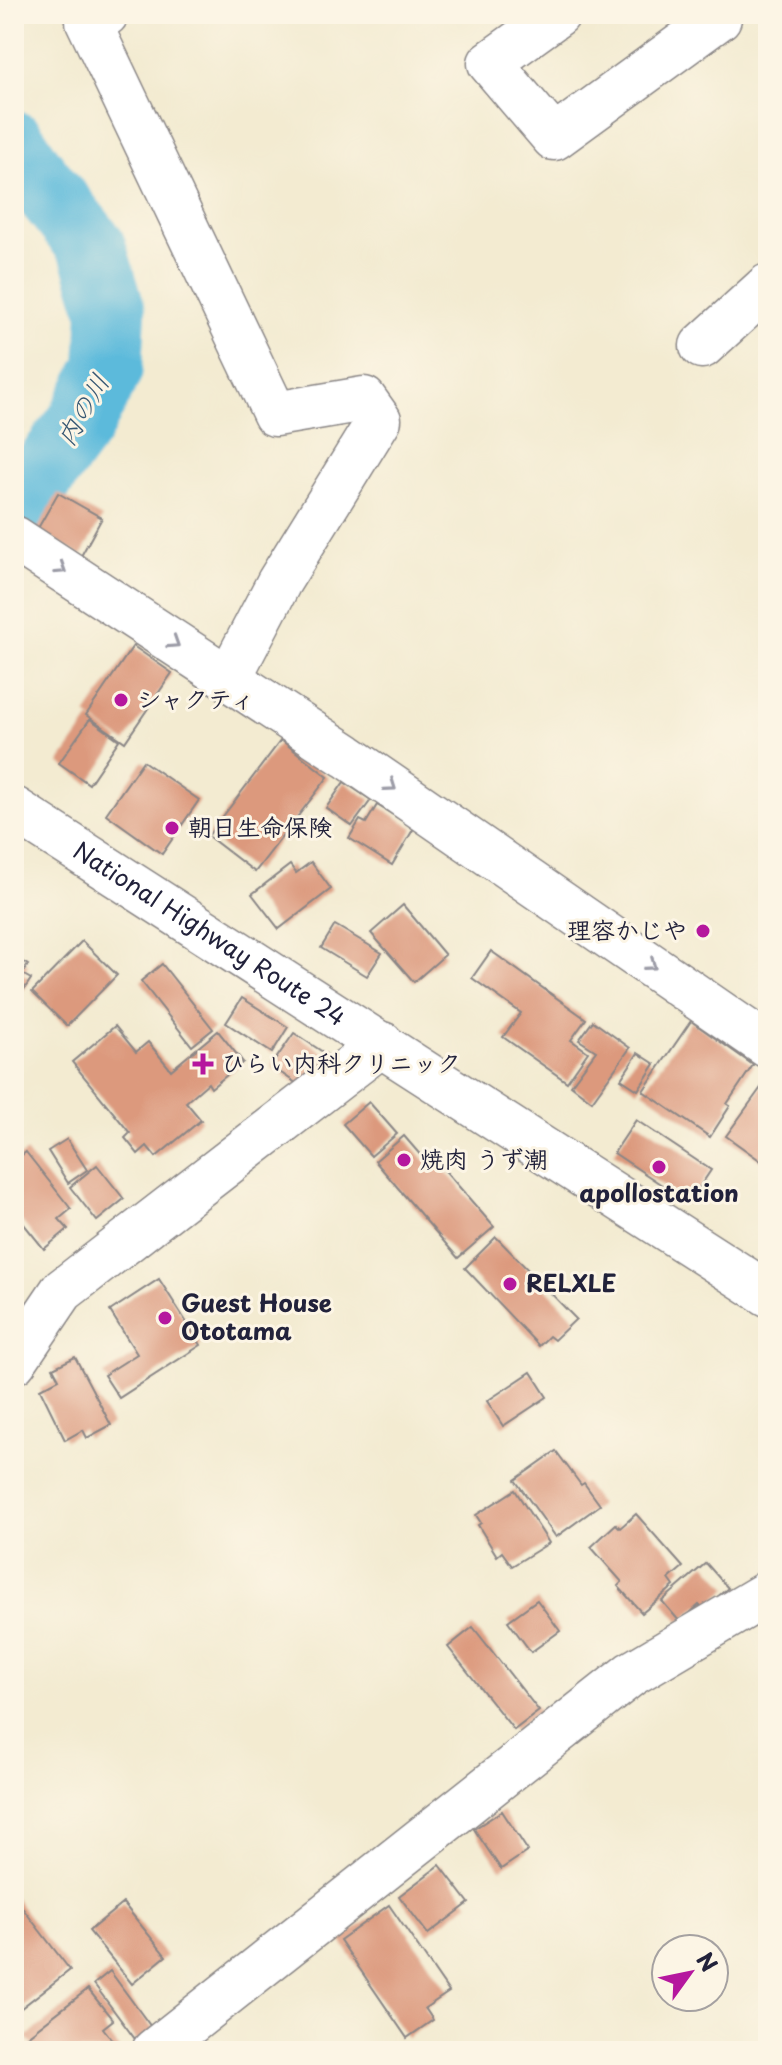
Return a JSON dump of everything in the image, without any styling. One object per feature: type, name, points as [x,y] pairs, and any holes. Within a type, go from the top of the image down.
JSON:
[{"type":"main road","points":[[106,14],[88,21],[275,414],[364,399],[379,420],[279,582],[229,678]]},
{"type":"main road","points":[[558,14],[490,63],[554,138],[719,18],[713,14]]},
{"type":"main road","points":[[702,346],[768,286]]},
{"type":"main road","points":[[14,538],[347,756],[768,1046]]},
{"type":"main road","name":"National Highway Route 24","points":[[14,809],[768,1294]]},
{"type":"main road","points":[[14,1362],[62,1291],[382,1044]]},
{"type":"main road","points":[[154,2051],[631,1674],[768,1593]]},
{"type":"building","points":[[58,493],[102,518],[81,556],[37,530]]},
{"type":"building","points":[[133,646],[172,673],[125,742],[86,715]]},
{"type":"building","points":[[90,719],[119,740],[89,784],[59,763]]},
{"type":"building","points":[[281,740],[328,777],[255,872],[208,836]]},
{"type":"building","points":[[143,761],[199,800],[162,854],[106,814]]},
{"type":"building","points":[[344,782],[371,800],[352,826],[326,808]]},
{"type":"building","points":[[377,805],[414,828],[392,865],[349,838],[360,820],[366,823]]},
{"type":"building","points":[[311,862],[331,889],[279,929],[252,894],[290,865],[296,873]]},
{"type":"building","points":[[403,905],[445,955],[414,982],[371,933]]},
{"type":"building","points":[[335,925],[382,953],[367,976],[321,948]]},
{"type":"building","points":[[82,941],[117,975],[67,1026],[32,992]]},
{"type":"building","points":[[491,951],[586,1019],[571,1040],[588,1052],[567,1082],[503,1037],[521,1013],[472,978]]},
{"type":"building","points":[[14,956],[28,965],[22,974],[31,979],[14,1004]]},
{"type":"building","points":[[162,964],[213,1029],[192,1046],[141,981]]},
{"type":"building","points":[[242,998],[288,1027],[272,1053],[226,1023]]},
{"type":"building","points":[[593,1021],[630,1048],[592,1101],[571,1085],[596,1051],[579,1040]]},
{"type":"building","points":[[691,1021],[753,1065],[710,1137],[643,1091]]},
{"type":"building","points":[[115,1026],[136,1052],[148,1042],[171,1070],[218,1031],[243,1062],[211,1088],[208,1083],[186,1102],[201,1120],[156,1157],[147,1146],[138,1154],[125,1138],[130,1133],[72,1062]]},
{"type":"building","points":[[294,1033],[332,1058],[309,1092],[271,1066]]},
{"type":"building","points":[[638,1053],[655,1064],[638,1090],[621,1079]]},
{"type":"building","points":[[768,1078],[768,1166],[726,1136]]},
{"type":"building","points":[[369,1102],[397,1134],[371,1156],[343,1124]]},
{"type":"building","points":[[636,1120],[711,1170],[689,1203],[614,1153]]},
{"type":"building","points":[[404,1136],[429,1165],[435,1159],[494,1227],[458,1258],[375,1161]]},
{"type":"building","points":[[67,1139],[87,1170],[68,1183],[48,1151]]},
{"type":"building","points":[[26,1152],[71,1209],[59,1219],[68,1229],[44,1249],[14,1212],[14,1205],[19,1201],[14,1195],[14,1161]]},
{"type":"building","points":[[97,1165],[124,1199],[97,1221],[70,1187]]},
{"type":"building","points":[[496,1237],[576,1319],[554,1340],[549,1336],[539,1346],[465,1268]]},
{"type":"building","points":[[159,1279],[201,1345],[119,1398],[104,1375],[137,1354],[110,1311]]},
{"type":"building","points":[[75,1357],[111,1425],[87,1438],[83,1430],[65,1440],[40,1389],[59,1379],[53,1368]]},
{"type":"building","points":[[531,1372],[547,1397],[503,1426],[487,1401]]},
{"type":"building","points":[[556,1451],[600,1505],[556,1537],[515,1480]]},
{"type":"building","points":[[515,1490],[549,1543],[512,1566],[502,1552],[497,1556],[478,1525],[481,1523],[476,1515]]},
{"type":"building","points":[[636,1514],[683,1567],[669,1579],[674,1586],[642,1613],[618,1586],[622,1582],[591,1547],[616,1524],[620,1528]]},
{"type":"building","points":[[706,1563],[728,1588],[703,1609],[699,1605],[680,1622],[662,1601]]},
{"type":"building","points":[[537,1600],[560,1631],[531,1652],[508,1621]]},
{"type":"building","points":[[473,1627],[539,1711],[514,1730],[448,1647]]},
{"type":"building","points":[[502,1811],[528,1851],[501,1869],[474,1829]]},
{"type":"building","points":[[440,1865],[469,1903],[428,1934],[399,1896]]},
{"type":"building","points":[[14,1897],[70,1970],[16,2012],[14,2009]]},
{"type":"building","points":[[123,1903],[166,1956],[132,1984],[89,1931]]},
{"type":"building","points":[[389,1905],[449,1992],[425,2008],[433,2020],[407,2038],[340,1940]]},
{"type":"building","points":[[110,1971],[154,2031],[138,2043],[94,1984]]},
{"type":"building","points":[[88,1989],[113,2020],[103,2028],[121,2051],[38,2051],[26,2037]]},
{"type":"waterway","name":"内の川","points":[[14,145],[92,247],[112,312],[109,368],[80,424],[23,501],[14,507]]},
{"type":"place","name":"シャクティ","points":[[121,700]]},
{"type":"place","name":"朝日生命保険","points":[[172,828]]},
{"type":"place","name":"理容かじや","points":[[703,931]]},
{"type":"place","name":"ひらい内科クリニック","points":[[203,1064]]},
{"type":"place","name":"焼肉 うず潮","points":[[404,1160]]},
{"type":"place","name":"apollostation","points":[[659,1167]]},
{"type":"place","name":"RELXLE","points":[[510,1284]]},
{"type":"place","name":"Guest House Ototama","points":[[165,1318]]}]
